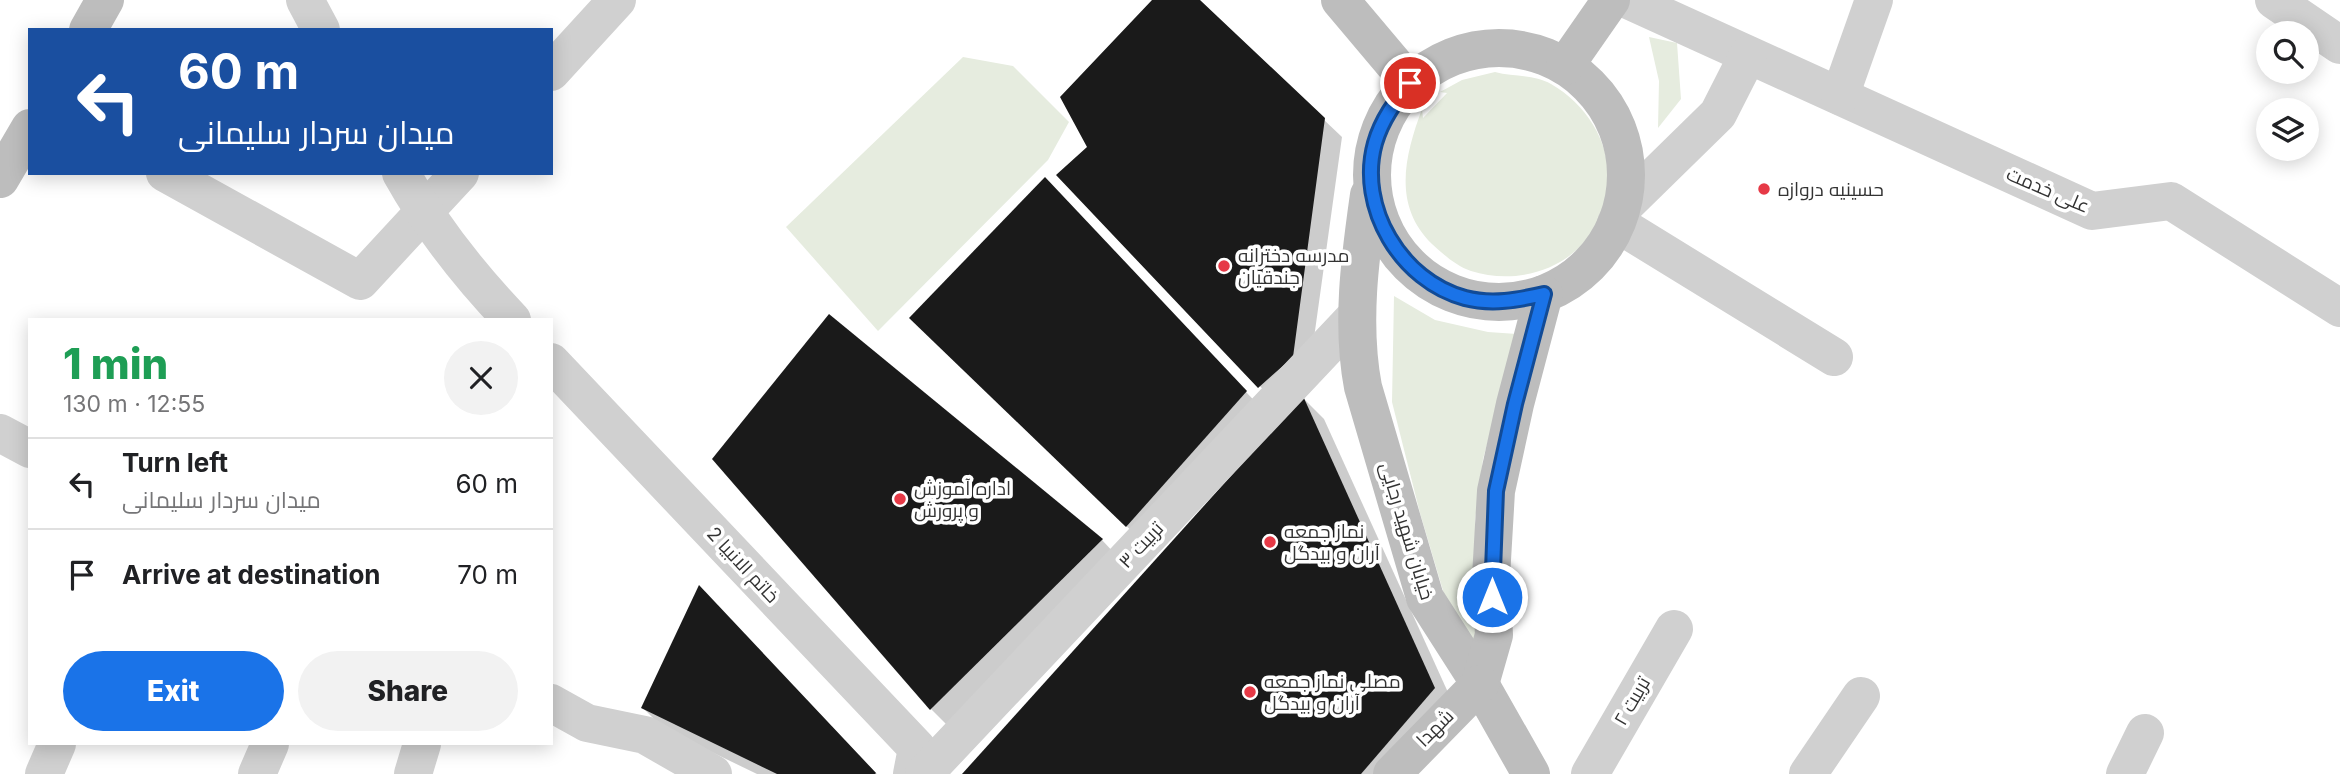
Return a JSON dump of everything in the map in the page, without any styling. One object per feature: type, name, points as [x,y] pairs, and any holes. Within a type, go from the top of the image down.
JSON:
[{"type":"main road","points":[[89,28],[105,0]]},
{"type":"main road","points":[[1340,0],[1410,83]]},
{"type":"main road","points":[[1565,66],[1611,0]]},
{"type":"main road","name":"خیابان شهید رجایی","points":[[1531,774],[1480,684],[1425,598],[1363,387],[1358,362],[1357,315],[1375,144],[1388,111],[1410,83],[1445,60],[1485,48],[1526,51],[1565,66],[1590,86],[1610,112],[1622,142],[1627,174],[1619,215]]},
{"type":"main road","points":[[0,179],[17,136]]},
{"type":"main road","points":[[1371,180],[1379,219],[1398,254],[1428,281],[1465,298],[1505,302],[1544,294],[1579,274],[1607,244],[1619,215]]},
{"type":"main road","points":[[1480,684],[1493,635],[1491,578],[1496,491],[1515,404],[1544,294]]},
{"type":"main road","name":"شهدا","points":[[1392,774],[1480,684]]},
{"type":"street","points":[[305,0],[320,28]]},
{"type":"street","points":[[553,70],[617,0]]},
{"type":"street","name":"علی خدمت","points":[[1628,0],[2092,211],[2171,201],[2340,308]]},
{"type":"street","points":[[1840,96],[1874,0]]},
{"type":"street","points":[[2274,0],[2340,45]]},
{"type":"street","points":[[1748,55],[1718,114],[1619,215],[1835,357]]},
{"type":"street","points":[[169,175],[360,281],[458,175]]},
{"type":"street","points":[[402,175],[424,214],[495,314]]},
{"type":"street","name":"تربیت ۳","points":[[924,774],[1357,315]]},
{"type":"street","name":"خاتم الانبیا 2","points":[[553,364],[917,748],[912,774]]},
{"type":"street","points":[[0,433],[28,449]]},
{"type":"street","name":"تربیت ۲","points":[[1590,774],[1674,629]]},
{"type":"street","points":[[1808,774],[1861,696]]},
{"type":"street","points":[[553,704],[587,723],[645,735],[713,774]]},
{"type":"street","points":[[2125,774],[2145,733]]},
{"type":"street","points":[[44,774],[57,745]]},
{"type":"street","points":[[257,774],[270,745]]},
{"type":"street","points":[[413,774],[422,745]]},
{"type":"shaded area","points":[[1649,37],[1677,43],[1681,99],[1658,128],[1659,81]]},
{"type":"shaded area","points":[[963,57],[1013,66],[1069,122],[1048,160],[878,331],[786,227]]},
{"type":"shaded area","points":[[1495,72],[1544,81],[1569,97],[1596,129],[1608,168],[1608,189],[1603,210],[1582,244],[1570,256],[1555,265],[1522,275],[1488,275],[1465,269],[1455,263],[1419,229],[1407,196],[1407,162],[1422,109],[1423,118],[1447,93],[1440,92],[1462,80]]},
{"type":"shaded area","points":[[1394,296],[1435,320],[1488,332],[1517,334],[1483,459],[1475,520],[1475,663],[1444,594],[1392,402]]},
{"type":"building","name":"مدرسه دخترانه جندقیان","points":[[1152,0],[1200,0],[1325,118],[1293,357],[1258,388],[1056,175],[1087,147],[1060,97]]},
{"type":"building","points":[[1045,177],[1247,391],[1126,527],[909,318]]},
{"type":"building","name":"اداره آموزش و پرورش","points":[[829,314],[1103,539],[930,710],[712,459]]},
{"type":"building","name":"نماز جمعه آران و بیدگل","points":[[1303,396],[1435,688],[1361,774],[962,774]]},
{"type":"building","points":[[699,585],[875,774],[777,774],[641,708]]},
{"type":"place","name":"حسینیه دروازه","points":[[1764,189]]},
{"type":"place","name":"مدرسه دخترانه جندقیان","points":[[1224,266]]},
{"type":"place","name":"اداره آموزش و پرورش","points":[[900,499]]},
{"type":"place","name":"نماز جمعه آران و بیدگل","points":[[1270,542]]},
{"type":"place","name":"مصلی نماز جمعه آران و بیدگل","points":[[1250,692]]},
{"type":"route","points":[[1410,83],[1388,111],[1375,144],[1371,180],[1379,219],[1398,254],[1428,281],[1465,298],[1505,302],[1544,294],[1515,404],[1496,491],[1492,597]]}]
